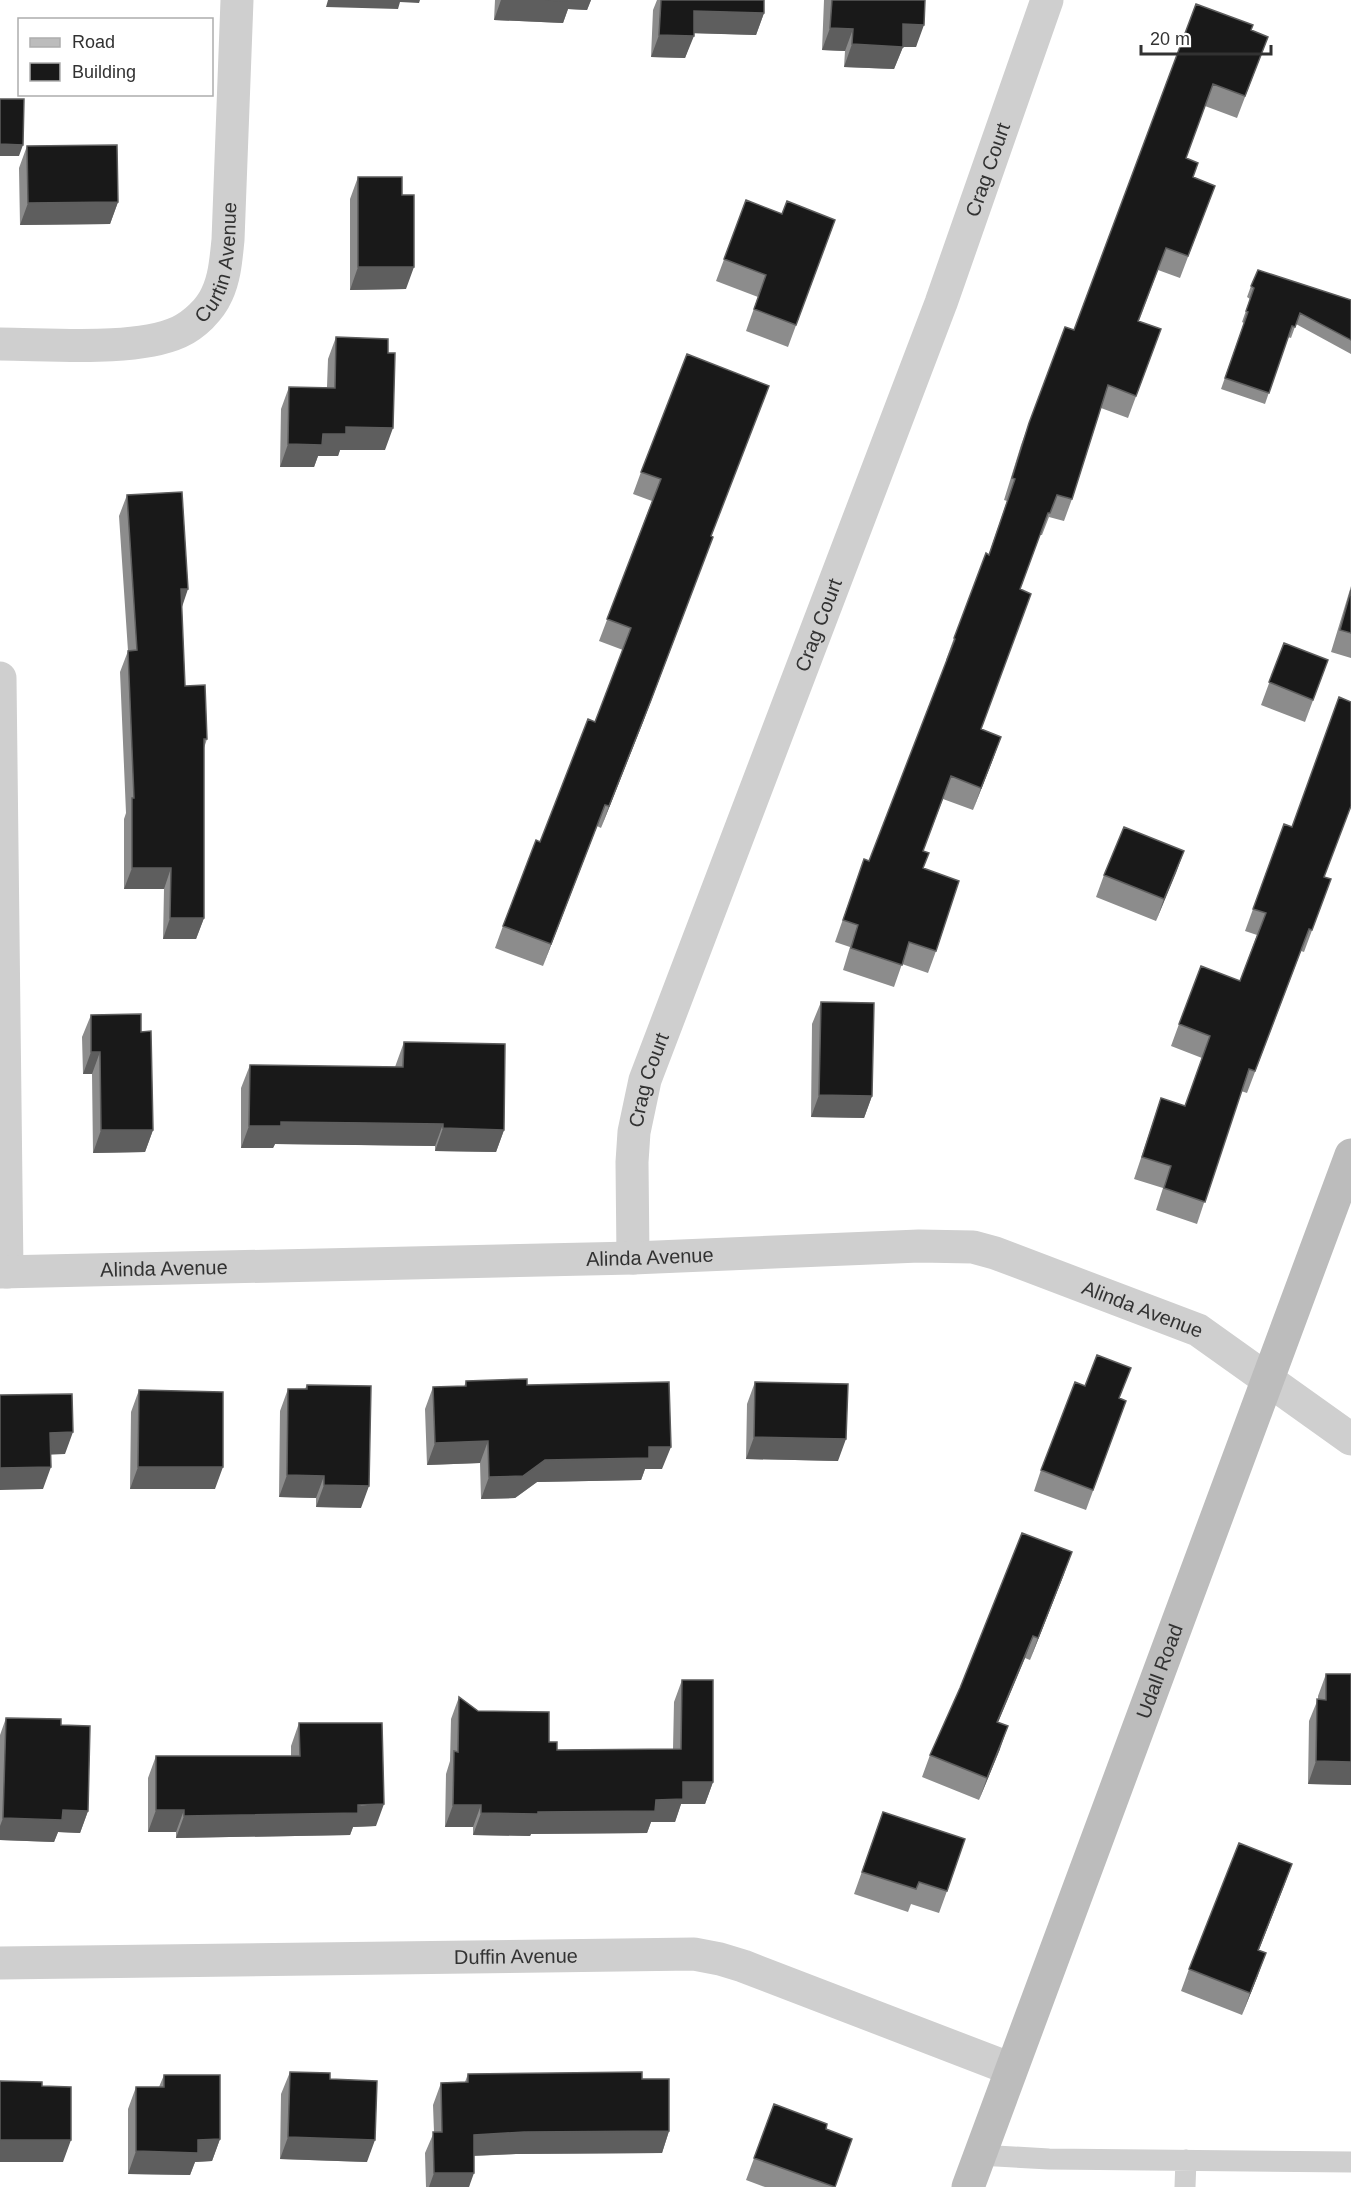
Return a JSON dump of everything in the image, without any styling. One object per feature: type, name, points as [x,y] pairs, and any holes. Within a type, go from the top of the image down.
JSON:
[{"type":"main road","name":"Udall Road","points":[[968,2187],[1351,1155]]},
{"type":"street","name":"Curtin Avenue","points":[[0,344],[107,345],[157,339],[179,332],[194,322],[217,295],[223,279],[227,250],[237,0]]},
{"type":"street","name":"Crag Court","points":[[633,1258],[634,1132],[645,1080],[941,303],[1047,0]]},
{"type":"street","points":[[0,678],[4,1272]]},
{"type":"street","name":"Alinda Avenue","points":[[4,1272],[633,1258],[919,1246],[973,1247],[995,1253],[1198,1330],[1351,1439]]},
{"type":"street","name":"Duffin Avenue","points":[[0,1964],[694,1954],[743,1966],[1011,2069]]},
{"type":"lane","points":[[980,2155],[1049,2159],[1351,2162]]},
{"type":"lane","points":[[1185,2187],[1186,2160]]},
{"type":"building","points":[[661,0],[764,0],[764,13],[694,11],[694,36],[659,35]]},
{"type":"building","points":[[832,0],[925,0],[924,25],[903,24],[903,47],[852,44],[853,29],[830,28]]},
{"type":"building","points":[[1196,4],[1253,25],[1251,30],[1268,37],[1245,96],[1213,84],[1186,158],[1198,163],[1193,177],[1215,186],[1188,256],[1166,248],[1138,321],[1161,329],[1136,396],[1108,385],[1072,499],[1057,495],[1048,513],[1020,589],[1031,594],[981,729],[1001,737],[981,788],[951,776],[923,851],[929,853],[923,868],[959,881],[936,951],[909,942],[902,965],[851,948],[858,925],[843,920],[864,859],[869,861],[986,553],[989,555],[1015,479],[1012,478],[1029,423],[1065,327],[1074,330]]},
{"type":"building","points":[[0,99],[24,99],[23,145],[0,144]]},
{"type":"building","points":[[117,145],[118,202],[28,203],[27,146]]},
{"type":"building","points":[[358,177],[402,177],[402,195],[414,195],[414,267],[358,267]]},
{"type":"building","points":[[746,200],[782,214],[787,201],[835,220],[796,325],[754,309],[766,275],[724,259]]},
{"type":"building","points":[[1258,270],[1351,300],[1351,340],[1300,313],[1295,327],[1292,326],[1269,393],[1225,378],[1248,312],[1246,311],[1254,288],[1251,286]]},
{"type":"building","points":[[336,337],[388,339],[388,353],[395,353],[393,428],[346,427],[346,434],[323,434],[322,445],[288,444],[289,387],[335,388]]},
{"type":"building","points":[[687,354],[769,386],[651,700],[609,806],[605,805],[551,944],[503,926],[536,840],[540,842],[588,719],[595,722],[631,628],[607,619],[661,479],[641,472]]},
{"type":"building","points":[[182,492],[188,589],[181,589],[185,686],[205,685],[207,739],[204,739],[204,918],[170,918],[171,868],[132,868],[132,798],[134,798],[128,651],[137,650],[127,495]]},
{"type":"building","points":[[1351,590],[1351,633],[1340,630]]},
{"type":"building","points":[[1284,643],[1328,660],[1313,700],[1269,682]]},
{"type":"building","points":[[1339,697],[1351,702],[1351,806],[1324,877],[1331,879],[1312,930],[1309,929],[1255,1071],[1249,1069],[1205,1202],[1164,1188],[1171,1166],[1142,1157],[1161,1098],[1185,1106],[1210,1036],[1179,1024],[1201,966],[1240,981],[1266,913],[1253,909],[1284,824],[1292,827]]},
{"type":"building","points":[[1124,827],[1184,851],[1164,899],[1104,875]]},
{"type":"building","points":[[821,1002],[874,1003],[872,1096],[819,1095]]},
{"type":"building","points":[[141,1014],[141,1032],[151,1031],[153,1130],[101,1130],[100,1052],[91,1052],[91,1015]]},
{"type":"building","points":[[404,1042],[505,1044],[504,1130],[443,1128],[443,1124],[281,1122],[281,1126],[249,1126],[250,1065],[403,1067]]},
{"type":"building","points":[[1097,1355],[1131,1368],[1119,1398],[1126,1401],[1093,1490],[1041,1470],[1075,1382],[1085,1386]]},
{"type":"building","points":[[527,1379],[527,1385],[669,1382],[671,1447],[649,1447],[649,1458],[545,1460],[523,1476],[489,1477],[488,1441],[435,1443],[433,1387],[466,1386],[466,1381]]},
{"type":"building","points":[[755,1382],[848,1384],[846,1439],[754,1437]]},
{"type":"building","points":[[307,1385],[371,1386],[369,1486],[324,1485],[324,1476],[287,1475],[288,1389],[307,1389]]},
{"type":"building","points":[[139,1390],[223,1392],[223,1467],[138,1467]]},
{"type":"building","points":[[72,1394],[73,1432],[50,1433],[51,1467],[0,1468],[0,1395]]},
{"type":"building","points":[[1022,1533],[1072,1552],[1038,1638],[1033,1636],[997,1722],[1008,1726],[987,1778],[930,1755],[960,1688]]},
{"type":"building","points":[[1326,1674],[1351,1674],[1351,1762],[1316,1761],[1317,1699],[1326,1700]]},
{"type":"building","points":[[682,1680],[713,1680],[713,1782],[683,1782],[683,1799],[656,1800],[655,1811],[481,1813],[481,1805],[453,1805],[454,1751],[458,1752],[459,1697],[478,1711],[549,1712],[549,1742],[557,1742],[557,1750],[681,1749]]},
{"type":"building","points":[[6,1718],[61,1719],[61,1725],[90,1726],[88,1811],[63,1810],[62,1820],[3,1818]]},
{"type":"building","points":[[299,1723],[382,1723],[384,1804],[358,1805],[358,1813],[184,1816],[184,1810],[156,1810],[156,1756],[300,1756]]},
{"type":"building","points":[[883,1812],[965,1839],[947,1891],[919,1882],[916,1889],[862,1872]]},
{"type":"building","points":[[1239,1843],[1292,1864],[1258,1950],[1266,1953],[1250,1993],[1189,1969]]},
{"type":"building","points":[[290,2072],[330,2073],[330,2079],[377,2081],[375,2140],[288,2137]]},
{"type":"building","points":[[642,2072],[642,2079],[669,2079],[669,2131],[524,2132],[474,2135],[474,2173],[434,2173],[433,2132],[442,2132],[441,2083],[468,2082],[468,2074]]},
{"type":"building","points":[[164,2075],[220,2075],[220,2139],[198,2140],[198,2153],[136,2151],[136,2087],[164,2087]]},
{"type":"building","points":[[0,2081],[42,2082],[42,2086],[71,2087],[71,2140],[0,2140]]},
{"type":"building","points":[[774,2104],[827,2124],[826,2129],[852,2139],[835,2187],[754,2158]]}]
